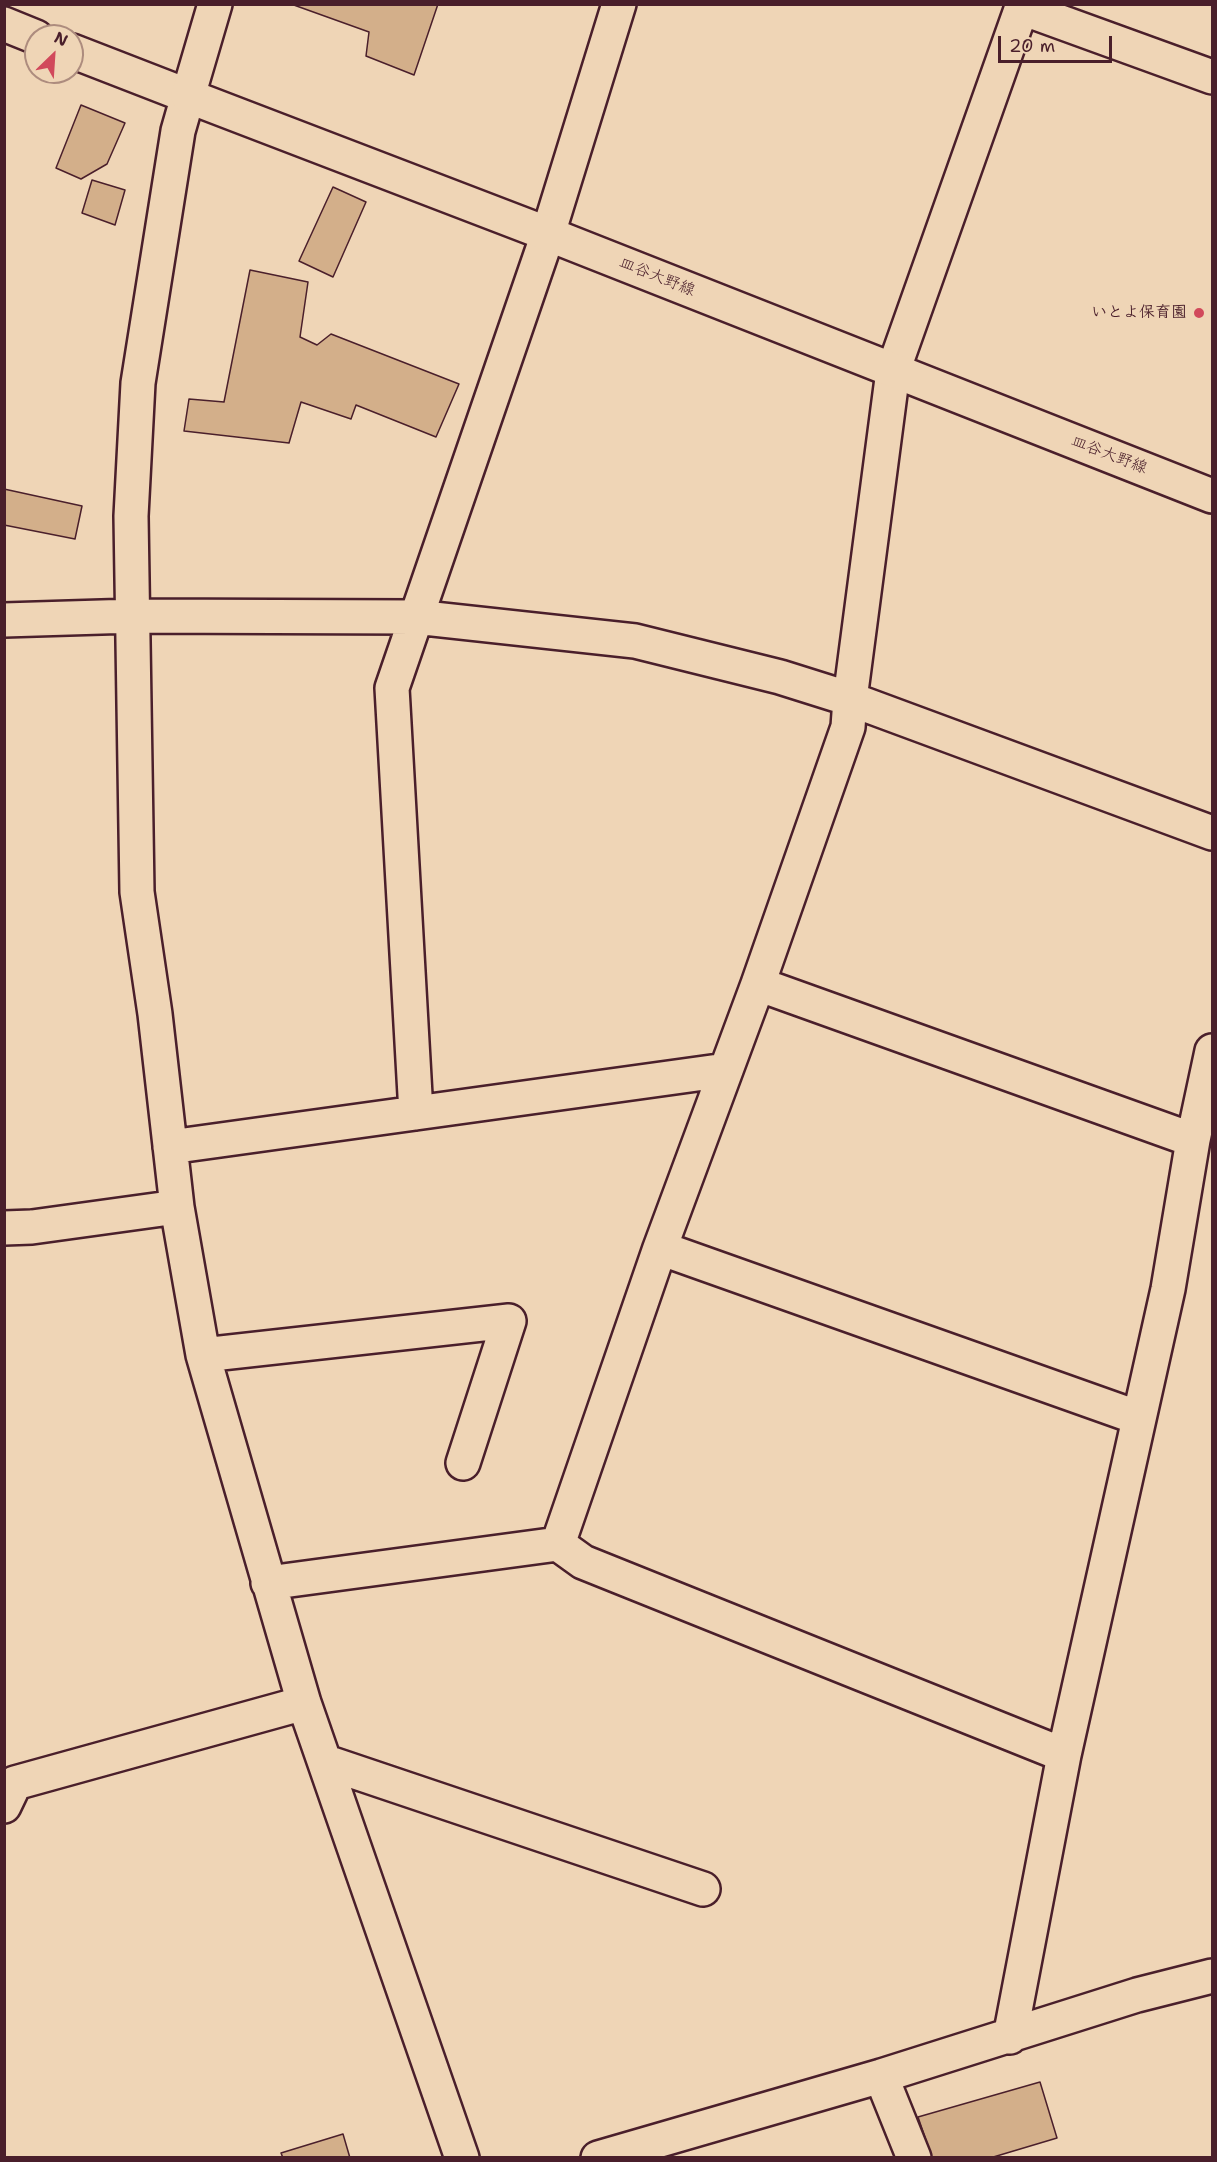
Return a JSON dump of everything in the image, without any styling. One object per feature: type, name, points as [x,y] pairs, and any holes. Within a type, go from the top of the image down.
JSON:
[{"type":"street","points":[[215,4],[178,131],[138,383],[131,516],[137,892],[177,1208],[203,1355],[304,1703],[462,2157]]},
{"type":"street","points":[[416,1113],[392,688],[548,234],[619,4]]},
{"type":"street","points":[[558,1544],[660,1248],[758,984],[849,727],[850,699],[893,371],[1023,6],[1212,77]]},
{"type":"street","points":[[4,24],[24,32]]},
{"type":"street","name":"皿谷大野線","points":[[84,56],[548,234],[1212,496]]},
{"type":"street","points":[[4,620],[134,616],[416,617],[635,641],[780,677],[850,699],[1212,833]]},
{"type":"street","points":[[758,984],[1193,1140]]},
{"type":"street","points":[[1010,2037],[1064,1755],[1168,1288],[1193,1140],[1212,1050]]},
{"type":"street","points":[[170,1147],[726,1070]]},
{"type":"street","points":[[4,1228],[32,1227],[177,1208]]},
{"type":"street","points":[[660,1248],[1139,1418]]},
{"type":"street","points":[[203,1355],[509,1321],[463,1462]]},
{"type":"street","points":[[268,1583],[558,1544],[582,1562],[1064,1755]]},
{"type":"street","points":[[8,1789],[304,1703]]},
{"type":"street","points":[[326,1762],[703,1889]]},
{"type":"street","points":[[598,2157],[881,2076],[1137,1995],[1212,1976]]},
{"type":"street","points":[[881,2076],[914,2157]]},
{"type":"building","points":[[291,4],[438,4],[414,75],[366,56],[369,32]]},
{"type":"building","points":[[81,105],[125,123],[107,164],[81,179],[56,168]]},
{"type":"building","points":[[92,180],[125,190],[115,225],[82,213]]},
{"type":"building","points":[[333,187],[366,202],[333,277],[299,261]]},
{"type":"building","points":[[250,270],[308,282],[300,337],[317,345],[331,334],[459,384],[436,437],[356,405],[351,419],[301,402],[289,443],[184,431],[189,399],[224,402]]},
{"type":"building","points":[[4,489],[82,506],[75,539],[4,525]]},
{"type":"building","points":[[1040,2082],[1057,2138],[990,2158],[932,2158],[918,2117]]},
{"type":"building","points":[[343,2134],[350,2158],[283,2158],[281,2153]]},
{"type":"place","name":"いとよ保育園","points":[[1199,313]]}]
